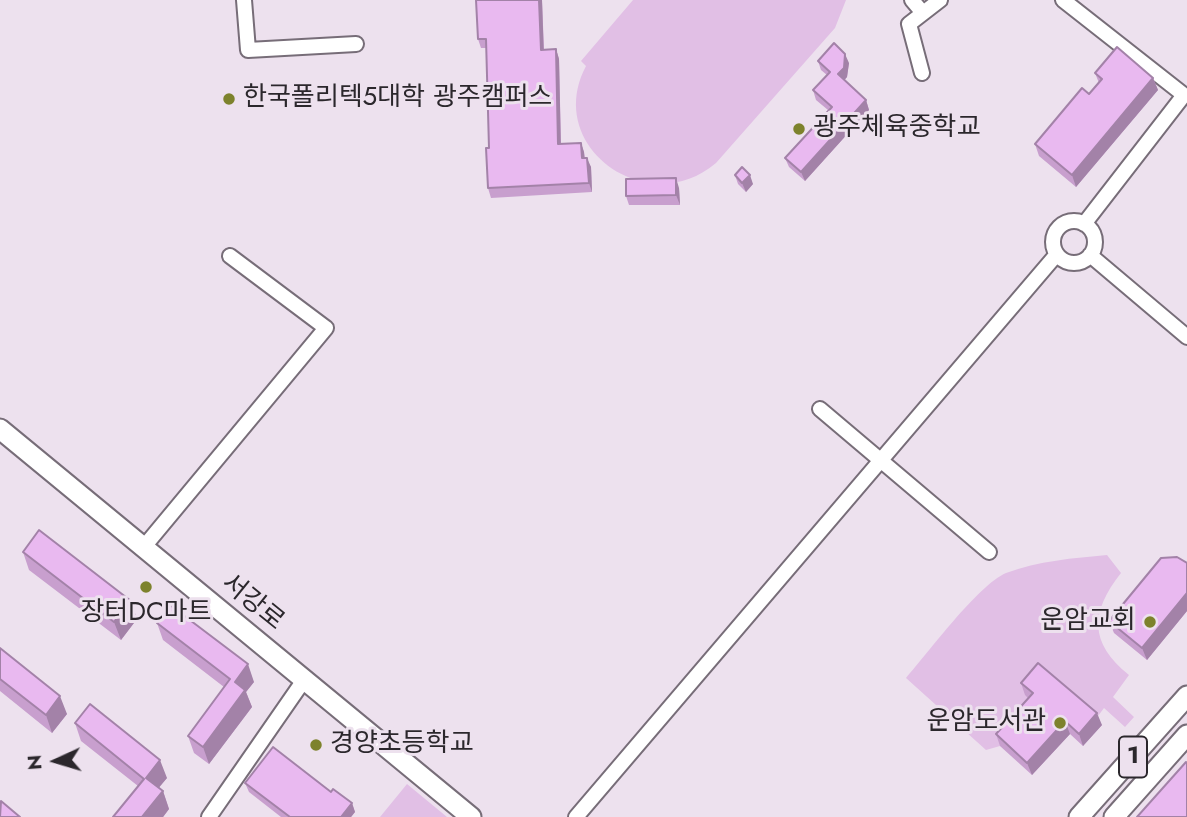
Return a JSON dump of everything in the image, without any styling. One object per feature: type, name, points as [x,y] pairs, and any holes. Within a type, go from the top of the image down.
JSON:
[{"type":"main road","name":"서강로","points":[[0,429],[471,817]]},
{"type":"main road","name":"1","points":[[1079,817],[1187,696]]},
{"type":"main road","name":"1","points":[[1114,817],[1187,735]]},
{"type":"street","points":[[244,0],[248,50],[356,44]]},
{"type":"street","points":[[912,0],[923,13]]},
{"type":"street","points":[[922,73],[909,24],[940,0]]},
{"type":"street","points":[[1063,0],[1184,95],[1084,224]]},
{"type":"street","points":[[1073,221],[1084,224],[1095,237],[1090,255],[1076,263],[1062,259],[1057,254],[1053,240],[1059,227],[1073,221]]},
{"type":"street","points":[[576,817],[1057,254]]},
{"type":"street","points":[[1090,255],[1187,337]]},
{"type":"street","points":[[143,548],[326,328],[230,256]]},
{"type":"street","points":[[820,409],[989,552]]},
{"type":"street","points":[[209,817],[304,680]]},
{"type":"shaded area","points":[[633,0],[846,0],[835,28],[716,163],[689,179],[661,184],[634,179],[609,167],[590,148],[579,123],[576,96],[586,66],[581,61]]},
{"type":"shaded area","points":[[1107,555],[1121,573],[1104,601],[1098,627],[1107,651],[1129,675],[1113,697],[1134,717],[1125,727],[1104,708],[1095,720],[1037,706],[1000,746],[986,750],[906,678],[968,605],[1006,573],[1069,559]]},
{"type":"shaded area","points":[[407,784],[447,817],[380,817]]},
{"type":"building","points":[[476,0],[539,0],[541,50],[556,49],[558,144],[581,143],[582,158],[587,158],[589,183],[488,188],[486,39],[478,39]]},
{"type":"building","points":[[834,43],[845,54],[844,68],[838,74],[866,100],[801,172],[785,158],[832,107],[813,90],[830,72],[818,61]]},
{"type":"building","points":[[1117,47],[1153,78],[1072,175],[1035,144],[1082,88],[1089,94],[1102,79],[1095,73]]},
{"type":"building","points":[[742,167],[750,175],[742,183],[735,175]]},
{"type":"building","points":[[676,178],[676,195],[626,196],[626,179]]},
{"type":"building","points":[[39,530],[131,601],[114,622],[23,552]]},
{"type":"building","name":"운암교회","points":[[1177,557],[1187,563],[1187,593],[1142,648],[1109,621],[1161,558]]},
{"type":"building","points":[[170,605],[248,664],[235,682],[245,690],[203,747],[188,736],[230,679],[157,623]]},
{"type":"building","points":[[0,648],[60,696],[46,715],[0,679]]},
{"type":"building","name":"운암도서관","points":[[1038,663],[1097,713],[1079,734],[1065,721],[1027,763],[996,734],[1033,693],[1021,683]]},
{"type":"building","points":[[90,704],[160,760],[146,778],[163,791],[142,817],[113,817],[144,779],[75,723]]},
{"type":"building","points":[[273,747],[331,792],[333,789],[352,803],[341,817],[290,817],[245,783]]},
{"type":"building","points":[[1186,762],[1187,817],[1137,817]]},
{"type":"building","points":[[1,801],[20,817],[0,817]]},
{"type":"place","name":"한국폴리텍5대학 광주캠퍼스","points":[[229,99]]},
{"type":"place","name":"광주체육중학교","points":[[799,129]]},
{"type":"place","name":"장터DC마트","points":[[146,587]]},
{"type":"place","name":"운암교회","points":[[1150,622]]},
{"type":"place","name":"운암도서관","points":[[1060,723]]},
{"type":"place","name":"경양초등학교","points":[[316,745]]}]
